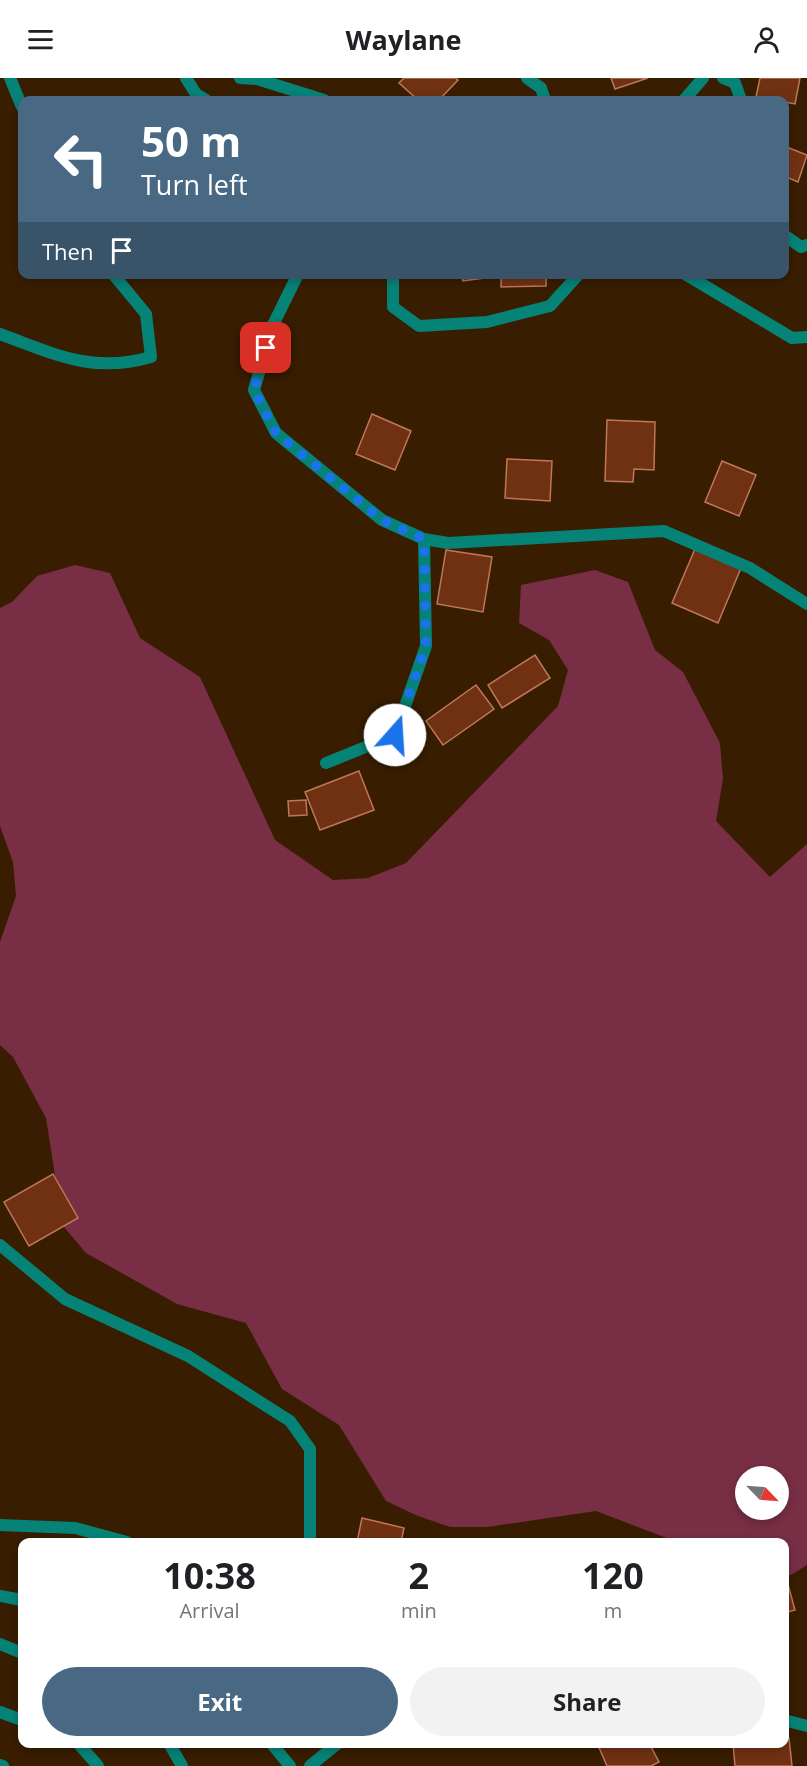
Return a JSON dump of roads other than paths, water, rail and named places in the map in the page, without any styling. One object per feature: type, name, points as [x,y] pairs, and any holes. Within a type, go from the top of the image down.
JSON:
[{"type":"street","points":[[10,78],[18,97]]},
{"type":"street","points":[[186,78],[199,96]]},
{"type":"street","points":[[240,78],[257,79],[311,96]]},
{"type":"street","points":[[527,78],[541,88],[544,96]]},
{"type":"street","points":[[687,96],[703,78]]},
{"type":"street","points":[[723,78],[735,83],[740,96]]},
{"type":"street","points":[[789,238],[805,247]]},
{"type":"street","points":[[0,334],[86,364],[127,364],[151,357],[146,314],[118,279]]},
{"type":"street","points":[[296,279],[272,327],[254,390],[276,433],[382,520],[424,539],[448,543],[664,531],[750,568],[807,604]]},
{"type":"street","points":[[393,279],[393,307],[419,326],[487,322],[550,306],[574,279]]},
{"type":"street","points":[[693,279],[792,338],[807,337]]},
{"type":"street","points":[[326,763],[395,735],[426,646],[424,539]]},
{"type":"street","points":[[0,1245],[66,1299],[188,1356],[290,1421],[310,1449],[310,1538]]},
{"type":"street","points":[[0,1525],[75,1528],[112,1538]]},
{"type":"street","points":[[0,1596],[18,1599]]},
{"type":"street","points":[[0,1644],[18,1651]]},
{"type":"street","points":[[0,1712],[18,1719]]},
{"type":"street","points":[[789,1721],[807,1726]]},
{"type":"street","points":[[82,1748],[98,1766]]},
{"type":"street","points":[[172,1748],[182,1766]]},
{"type":"street","points":[[275,1748],[290,1766]]},
{"type":"street","points":[[310,1766],[332,1748]]}]
